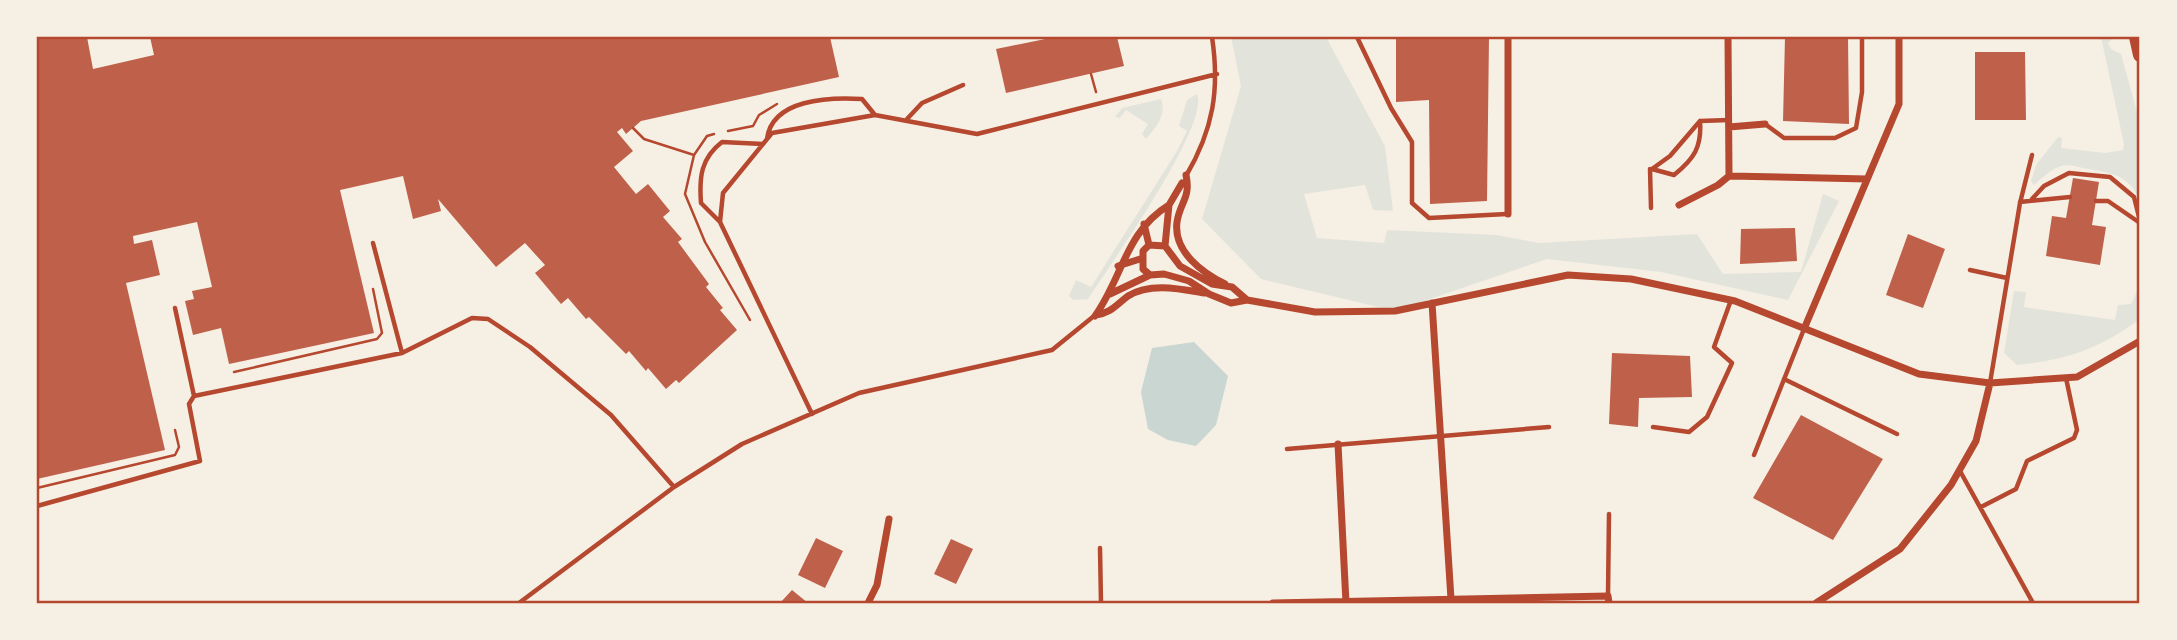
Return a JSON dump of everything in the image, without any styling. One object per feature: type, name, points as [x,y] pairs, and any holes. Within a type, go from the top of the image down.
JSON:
[{"type":"main road","points":[[2136,37],[2140,55]]},
{"type":"street","points":[[1508,37],[1508,214]]},
{"type":"street","points":[[1728,37],[1729,176]]},
{"type":"street","points":[[1804,328],[1899,104],[1899,37]]},
{"type":"street","points":[[1729,124],[1766,124]]},
{"type":"street","points":[[1186,175],[1189,190],[1177,224],[1181,246],[1192,262],[1210,276],[1232,287],[1247,300]]},
{"type":"street","points":[[1679,205],[1718,185],[1729,176],[1867,179]]},
{"type":"street","points":[[1095,316],[1110,294],[1118,266],[1144,224],[1169,205],[1182,183]]},
{"type":"street","points":[[1169,205],[1165,246],[1173,260],[1212,284],[1232,287]]},
{"type":"street","points":[[1144,224],[1149,245]]},
{"type":"street","points":[[1150,275],[1143,269],[1140,260],[1143,251],[1149,245],[1165,246]]},
{"type":"street","points":[[1118,266],[1140,260]]},
{"type":"street","points":[[1164,274],[1171,268],[1173,260]]},
{"type":"street","points":[[1110,294],[1150,275],[1164,274],[1189,281],[1209,294],[1231,303],[1247,300],[1315,312],[1395,311],[1568,275],[1632,279],[1731,300],[1919,374],[1990,383],[2077,377],[2140,341]]},
{"type":"street","points":[[1095,316],[1108,313],[1131,294],[1159,287],[1209,294]]},
{"type":"street","points":[[1433,303],[1451,599]]},
{"type":"street","points":[[1816,603],[1900,550],[1960,470],[1976,441],[1990,383]]},
{"type":"street","points":[[1338,444],[1346,603]]},
{"type":"street","points":[[868,603],[877,585],[889,519]]},
{"type":"street","points":[[1273,603],[1451,599],[1609,600]]},
{"type":"lane","points":[[1182,183],[1213,112],[1217,74],[1213,37]]},
{"type":"lane","points":[[1357,37],[1391,108],[1412,142],[1412,203],[1429,218],[1508,214]]},
{"type":"lane","points":[[1766,124],[1784,138],[1835,138],[1856,128],[1862,92],[1862,37]]},
{"type":"lane","points":[[720,222],[723,193],[772,133],[875,114],[977,134],[1217,74]]},
{"type":"lane","points":[[906,120],[922,103],[963,85]]},
{"type":"lane","points":[[765,142],[769,124],[781,111],[834,97],[862,99],[875,114]]},
{"type":"lane","points":[[1700,121],[1729,124]]},
{"type":"lane","points":[[1700,121],[1699,148],[1689,163],[1674,175],[1652,169],[1670,156],[1700,121]]},
{"type":"lane","points":[[765,142],[722,142],[708,153],[699,183],[701,203],[720,222],[812,414]]},
{"type":"lane","points":[[1990,383],[2020,203],[2032,155]]},
{"type":"lane","points":[[1650,169],[1651,208]]},
{"type":"lane","points":[[2032,199],[2044,186],[2068,173],[2110,177],[2134,197],[2140,222]]},
{"type":"lane","points":[[2020,203],[2032,199],[2070,197]]},
{"type":"lane","points":[[2096,201],[2108,201],[2140,222]]},
{"type":"lane","points":[[373,243],[402,354]]},
{"type":"lane","points":[[1970,270],[2007,278]]},
{"type":"lane","points":[[1653,427],[1689,432],[1707,417],[1732,362],[1714,347],[1731,300]]},
{"type":"lane","points":[[176,308],[194,396]]},
{"type":"lane","points":[[519,603],[674,487],[742,444],[859,393],[1052,350],[1095,316]]},
{"type":"lane","points":[[37,506],[200,461],[188,404],[194,396],[402,354],[472,318],[488,319],[530,347],[611,415],[674,487]]},
{"type":"lane","points":[[1754,455],[1804,328]]},
{"type":"lane","points":[[1981,508],[2016,489],[2027,461],[2074,438],[2077,430],[2066,378]]},
{"type":"lane","points":[[1784,379],[1897,434]]},
{"type":"lane","points":[[1287,449],[1549,427]]},
{"type":"lane","points":[[1960,470],[2033,603]]},
{"type":"lane","points":[[1609,514],[1609,600]]},
{"type":"lane","points":[[1100,548],[1101,603]]},
{"type":"path","points":[[1091,74],[1097,96]]},
{"type":"path","points":[[750,320],[705,242],[685,194],[694,155],[708,136],[753,126],[770,106],[780,103]]},
{"type":"path","points":[[633,128],[645,139],[694,155]]},
{"type":"path","points":[[234,372],[377,339],[382,333],[372,284]]},
{"type":"path","points":[[37,488],[175,456],[179,447],[175,430]]},
{"type":"shaded area","points":[[1231,37],[1326,37],[1385,146],[1393,211],[1373,210],[1365,185],[1304,194],[1317,238],[1384,243],[1387,230],[1496,235],[1539,243],[1697,234],[1723,274],[1801,272],[1823,194],[1839,201],[1788,300],[1661,272],[1547,259],[1395,311],[1261,279],[1202,219],[1241,86]]},
{"type":"shaded area","points":[[2101,37],[2114,37],[2108,43],[2111,49],[2121,54],[2140,123],[2140,201],[2131,186],[2120,177],[2074,166],[2057,168],[2034,185],[2031,181],[2036,165],[2058,137],[2062,138],[2061,148],[2105,153],[2123,150],[2124,144]]},
{"type":"shaded area","points":[[1197,94],[1197,111],[1188,135],[1155,196],[1088,299],[1073,300],[1069,296],[1076,280],[1091,287],[1177,151],[1187,131],[1179,126],[1187,100]]},
{"type":"shaded area","points":[[1161,99],[1162,115],[1146,139],[1142,134],[1148,124],[1126,110],[1120,118],[1115,117],[1122,108]]},
{"type":"shaded area","points":[[2140,286],[2140,319],[2111,338],[2067,356],[2017,365],[2004,353],[2014,291],[2026,292],[2024,307],[2115,320],[2118,305],[2131,304]]},
{"type":"shaded area","points":[[1194,342],[1228,376],[1216,425],[1196,446],[1168,440],[1148,429],[1141,392],[1152,348]]},
{"type":"building","points":[[37,37],[87,37],[93,69],[154,55],[150,37],[830,37],[839,77],[641,121],[626,134],[622,128],[617,132],[633,151],[614,167],[636,194],[648,184],[670,211],[663,217],[682,239],[678,242],[709,284],[706,287],[723,308],[720,310],[737,330],[679,383],[676,380],[666,389],[629,351],[626,354],[589,317],[586,319],[568,298],[561,304],[535,273],[545,265],[525,243],[496,267],[438,199],[441,211],[413,219],[403,176],[340,190],[374,333],[229,364],[221,328],[193,335],[185,301],[194,299],[192,291],[212,287],[197,222],[133,236],[134,244],[152,240],[160,275],[126,283],[165,450],[37,479]]},
{"type":"building","points":[[1055,37],[1117,37],[1124,66],[1006,93],[996,49]]},
{"type":"building","points":[[1396,37],[1489,37],[1487,201],[1430,204],[1429,100],[1396,102]]},
{"type":"building","points":[[1785,37],[1848,37],[1849,124],[1783,121]]},
{"type":"building","points":[[1975,52],[2025,52],[2026,120],[1975,120]]},
{"type":"building","points":[[2073,178],[2099,182],[2092,225],[2106,227],[2100,265],[2046,256],[2052,216],[2066,218]]},
{"type":"building","points":[[1795,228],[1797,261],[1740,264],[1741,229]]},
{"type":"building","points":[[1908,234],[1945,249],[1923,308],[1886,295]]},
{"type":"building","points":[[1612,353],[1690,356],[1692,397],[1639,398],[1638,427],[1609,424]]},
{"type":"building","points":[[1801,415],[1883,459],[1833,540],[1753,498]]},
{"type":"building","points":[[816,538],[843,551],[825,588],[798,575]]},
{"type":"building","points":[[951,539],[973,549],[956,584],[934,574]]},
{"type":"building","points":[[792,590],[808,603],[780,603]]}]
